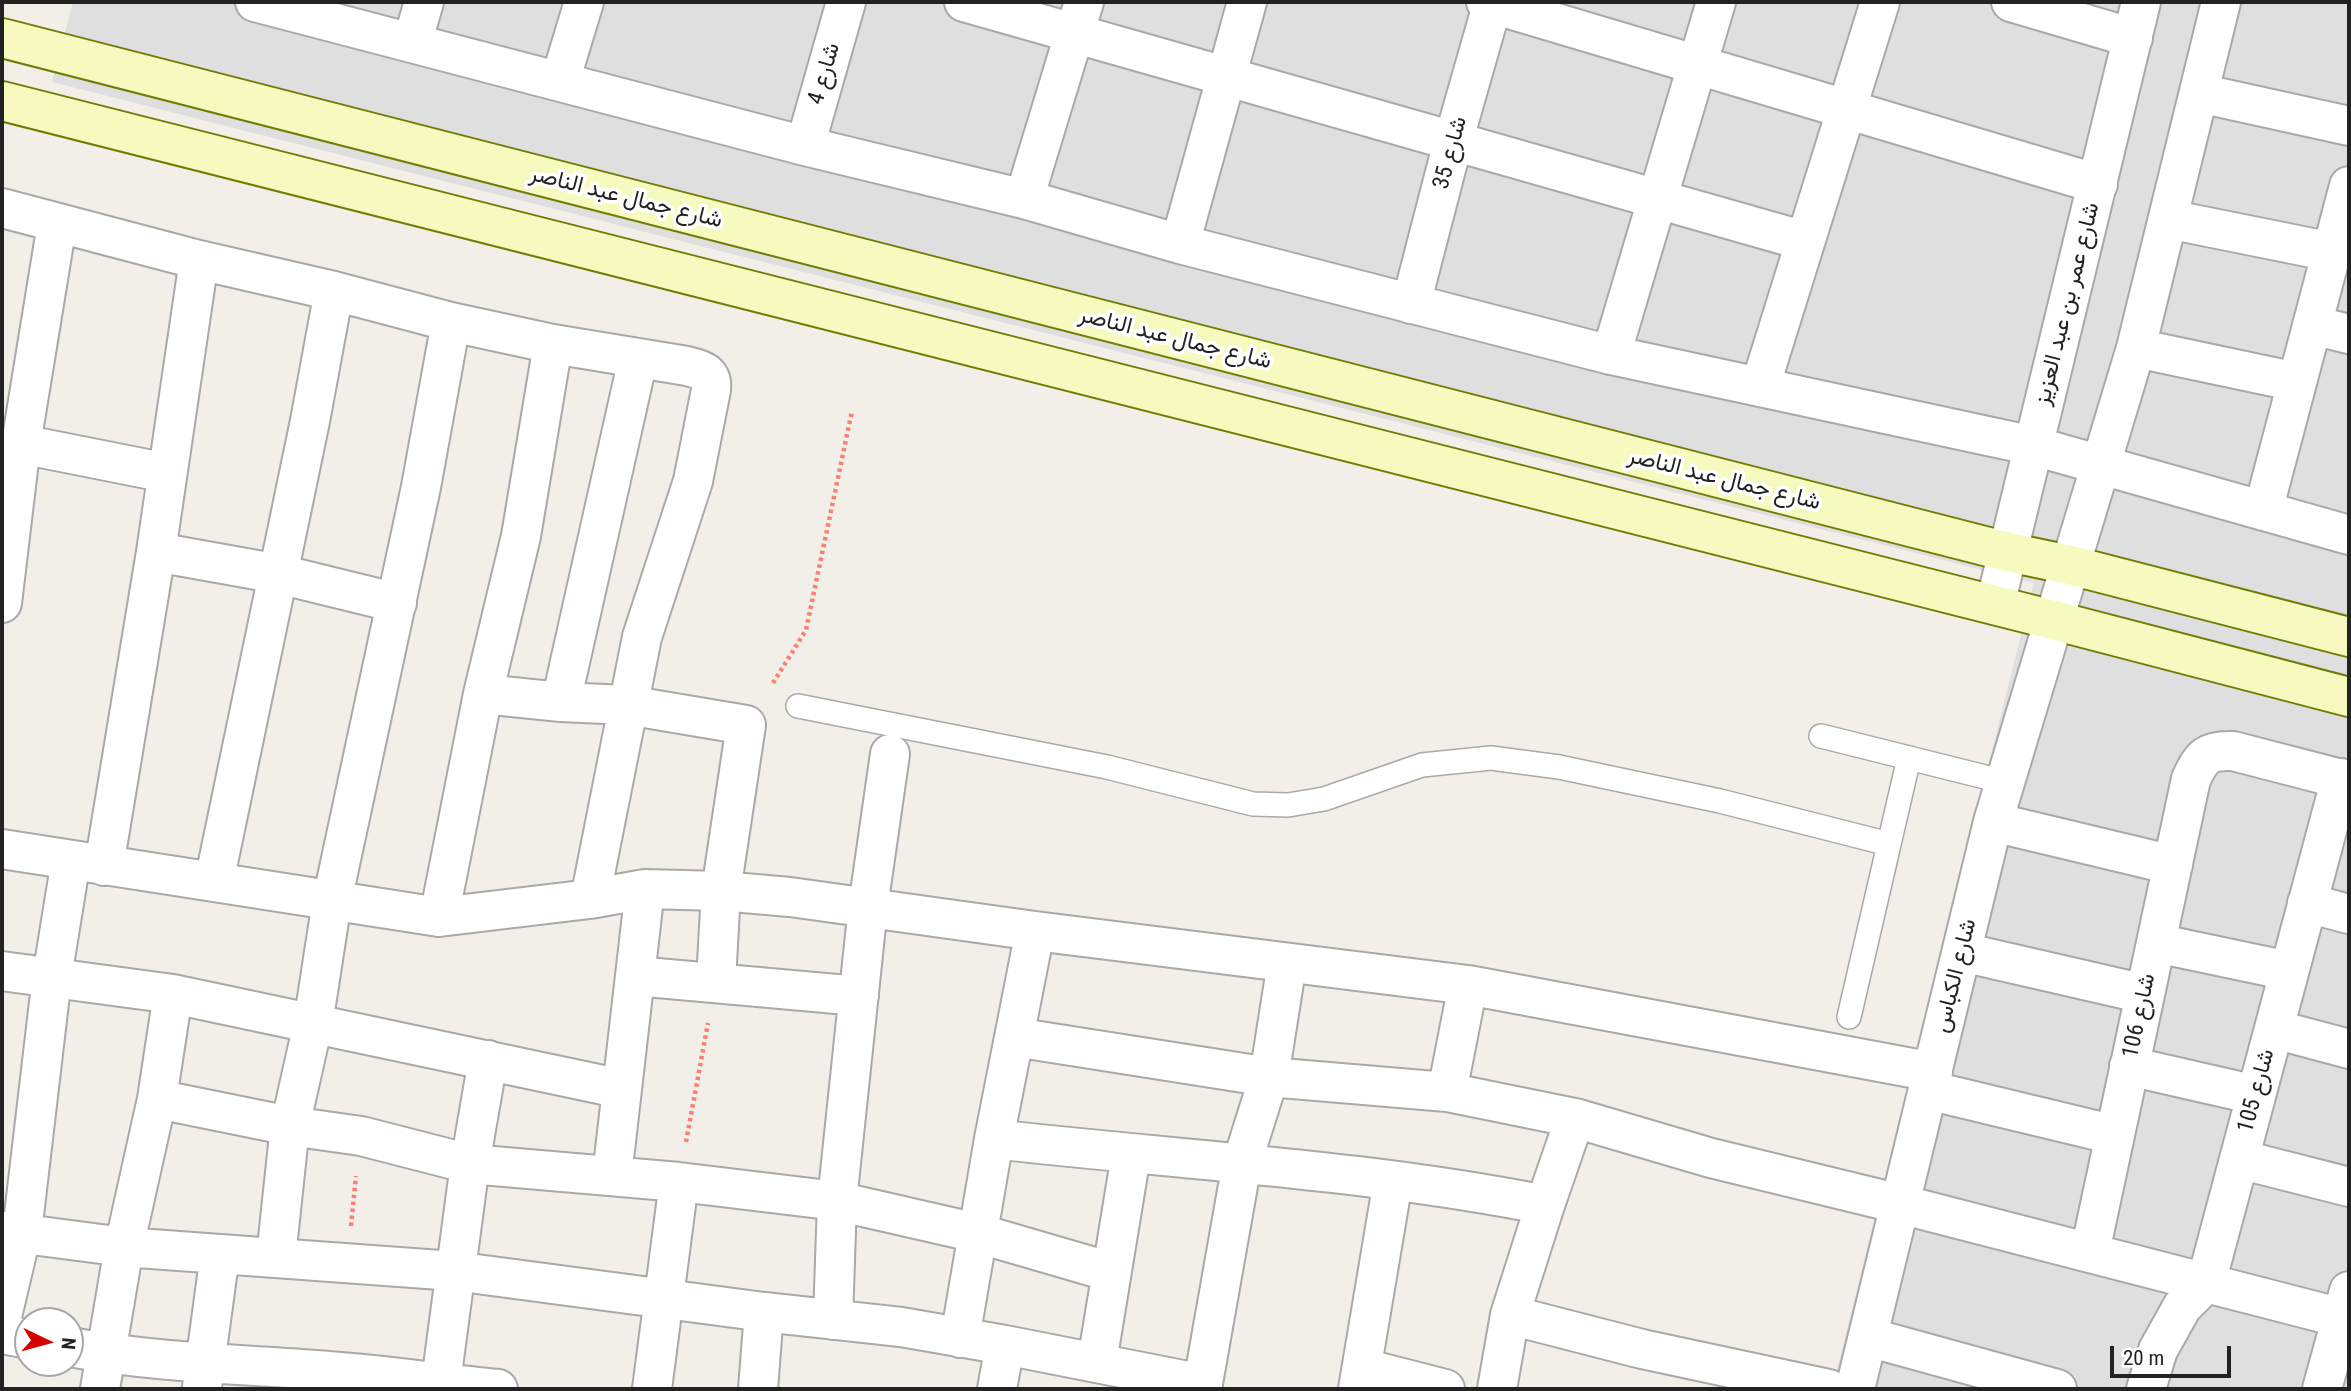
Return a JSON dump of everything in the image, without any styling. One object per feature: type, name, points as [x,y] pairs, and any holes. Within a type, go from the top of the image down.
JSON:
[{"type":"main road","name":"شارع جمال عبد الناصر","points":[[2,38],[2008,552],[2070,565],[2349,636]]},
{"type":"main road","points":[[2,101],[2349,697]]},
{"type":"street","points":[[412,43],[424,2]]},
{"type":"street","points":[[560,81],[584,2]]},
{"type":"street","name":"شارع 4","points":[[805,146],[846,2]]},
{"type":"street","points":[[964,2],[1079,18],[1226,77],[1805,242]]},
{"type":"street","points":[[1180,244],[1247,2]]},
{"type":"street","points":[[1491,2],[2098,184]]},
{"type":"street","name":"شارع 35","points":[[1411,304],[1491,2]]},
{"type":"street","points":[[1611,355],[1717,2]]},
{"type":"street","points":[[1759,387],[1880,2]]},
{"type":"street","points":[[2011,2],[2133,38]]},
{"type":"street","name":"شارع عمر بن عبد العزيز","points":[[1995,605],[2141,2]]},
{"type":"street","points":[[2070,565],[2136,348],[2221,2]]},
{"type":"street","points":[[264,3],[805,146],[1024,199],[1180,244],[1611,355],[2034,446],[2349,535]]},
{"type":"street","points":[[1024,199],[1079,18]]},
{"type":"street","points":[[2199,93],[2349,126]]},
{"type":"street","points":[[2263,511],[2349,191]]},
{"type":"street","points":[[2,208],[451,322],[554,344],[704,370],[712,383],[693,481],[642,637],[590,899]]},
{"type":"street","points":[[2168,219],[2332,252]]},
{"type":"street","points":[[2,603],[21,444],[57,224]]},
{"type":"street","points":[[2,1315],[12,1231],[52,977],[88,863],[156,552],[199,260]]},
{"type":"street","points":[[214,882],[279,574],[334,291]]},
{"type":"street","points":[[276,1257],[290,1126],[313,1024],[332,901],[421,487],[451,322]]},
{"type":"street","points":[[2312,325],[2349,334]]},
{"type":"street","points":[[439,917],[483,694],[521,536],[554,344]]},
{"type":"street","points":[[2136,348],[2297,382]]},
{"type":"street","points":[[561,702],[638,359]]},
{"type":"street","points":[[21,444],[167,472]]},
{"type":"street","points":[[156,552],[279,574],[397,603]]},
{"type":"street","name":"شارع الكباس","points":[[1855,1389],[1993,822],[2070,565]]},
{"type":"street","points":[[483,694],[627,705],[747,725],[721,891],[716,981]]},
{"type":"street","name":"شارع 106","points":[[2090,1252],[2191,779],[2206,755],[2217,750],[2234,751],[2345,780]]},
{"type":"street","points":[[833,1320],[837,1201],[868,907],[890,754]]},
{"type":"street","name":"شارع 105","points":[[2146,1389],[2158,1350],[2182,1307],[2206,1283],[2307,903],[2345,780]]},
{"type":"street","points":[[1993,822],[2173,864]]},
{"type":"street","points":[[2,849],[439,917],[590,899],[645,889],[721,891],[868,907],[1035,931],[1468,985],[1930,1081],[2115,1135]]},
{"type":"street","points":[[612,1176],[645,889]]},
{"type":"street","points":[[2307,903],[2349,914]]},
{"type":"street","points":[[960,1338],[994,1139],[1035,931]]},
{"type":"street","points":[[2156,943],[2289,971]]},
{"type":"street","points":[[1962,952],[2145,994]]},
{"type":"street","points":[[12,1231],[124,1247],[454,1271],[764,1312],[901,1327],[1097,1362],[1202,1387],[1242,1163],[1269,1077],[1287,963]]},
{"type":"street","points":[[2,971],[173,994],[622,1089]]},
{"type":"street","points":[[635,976],[716,981],[859,996]]},
{"type":"street","points":[[1447,1092],[1468,985]]},
{"type":"street","points":[[103,1371],[124,1247],[157,1099],[173,994]]},
{"type":"street","points":[[2274,1029],[2349,1049]]},
{"type":"street","points":[[1014,1037],[1269,1077],[1447,1092],[1575,1118],[1711,1158],[1900,1203],[2206,1283],[2345,1304],[2322,1389]]},
{"type":"street","points":[[441,1386],[454,1271],[488,1060]]},
{"type":"street","points":[[2129,1066],[2256,1095]]},
{"type":"street","points":[[157,1099],[290,1126],[360,1136],[470,1164],[679,1182],[837,1201],[977,1233],[1111,1272]]},
{"type":"street","points":[[1497,1389],[1510,1315],[1575,1118]]},
{"type":"street","points":[[994,1139],[1131,1155],[1242,1163],[1458,1188],[1545,1205]]},
{"type":"street","points":[[1097,1362],[1131,1155]]},
{"type":"street","points":[[2239,1159],[2349,1187]]},
{"type":"street","points":[[1393,1181],[1360,1379],[1445,1389]]},
{"type":"street","points":[[652,1389],[679,1182]]},
{"type":"street","points":[[203,1377],[220,1254]]},
{"type":"street","points":[[758,1389],[764,1312]]},
{"type":"street","points":[[1510,1315],[1642,1349],[1829,1389]]},
{"type":"street","points":[[1868,1337],[2057,1389]]},
{"type":"street","points":[[997,1389],[1005,1345]]},
{"type":"street","points":[[84,1357],[103,1371],[498,1389]]},
{"type":"lane","points":[[798,706],[1107,767],[1253,804],[1288,805],[1324,799],[1422,765],[1491,758],[1559,767],[1706,798],[1889,844]]},
{"type":"lane","points":[[1821,736],[2005,782]]},
{"type":"lane","points":[[1849,1017],[1909,758]]},
{"type":"path","points":[[747,725],[806,630],[852,411]]},
{"type":"path","points":[[679,1182],[716,981]]},
{"type":"path","points":[[347,1262],[360,1136]]},
{"type":"shaded area","points":[[73,2],[2349,2],[2349,1389],[1832,1389],[2034,583],[52,82]]}]
